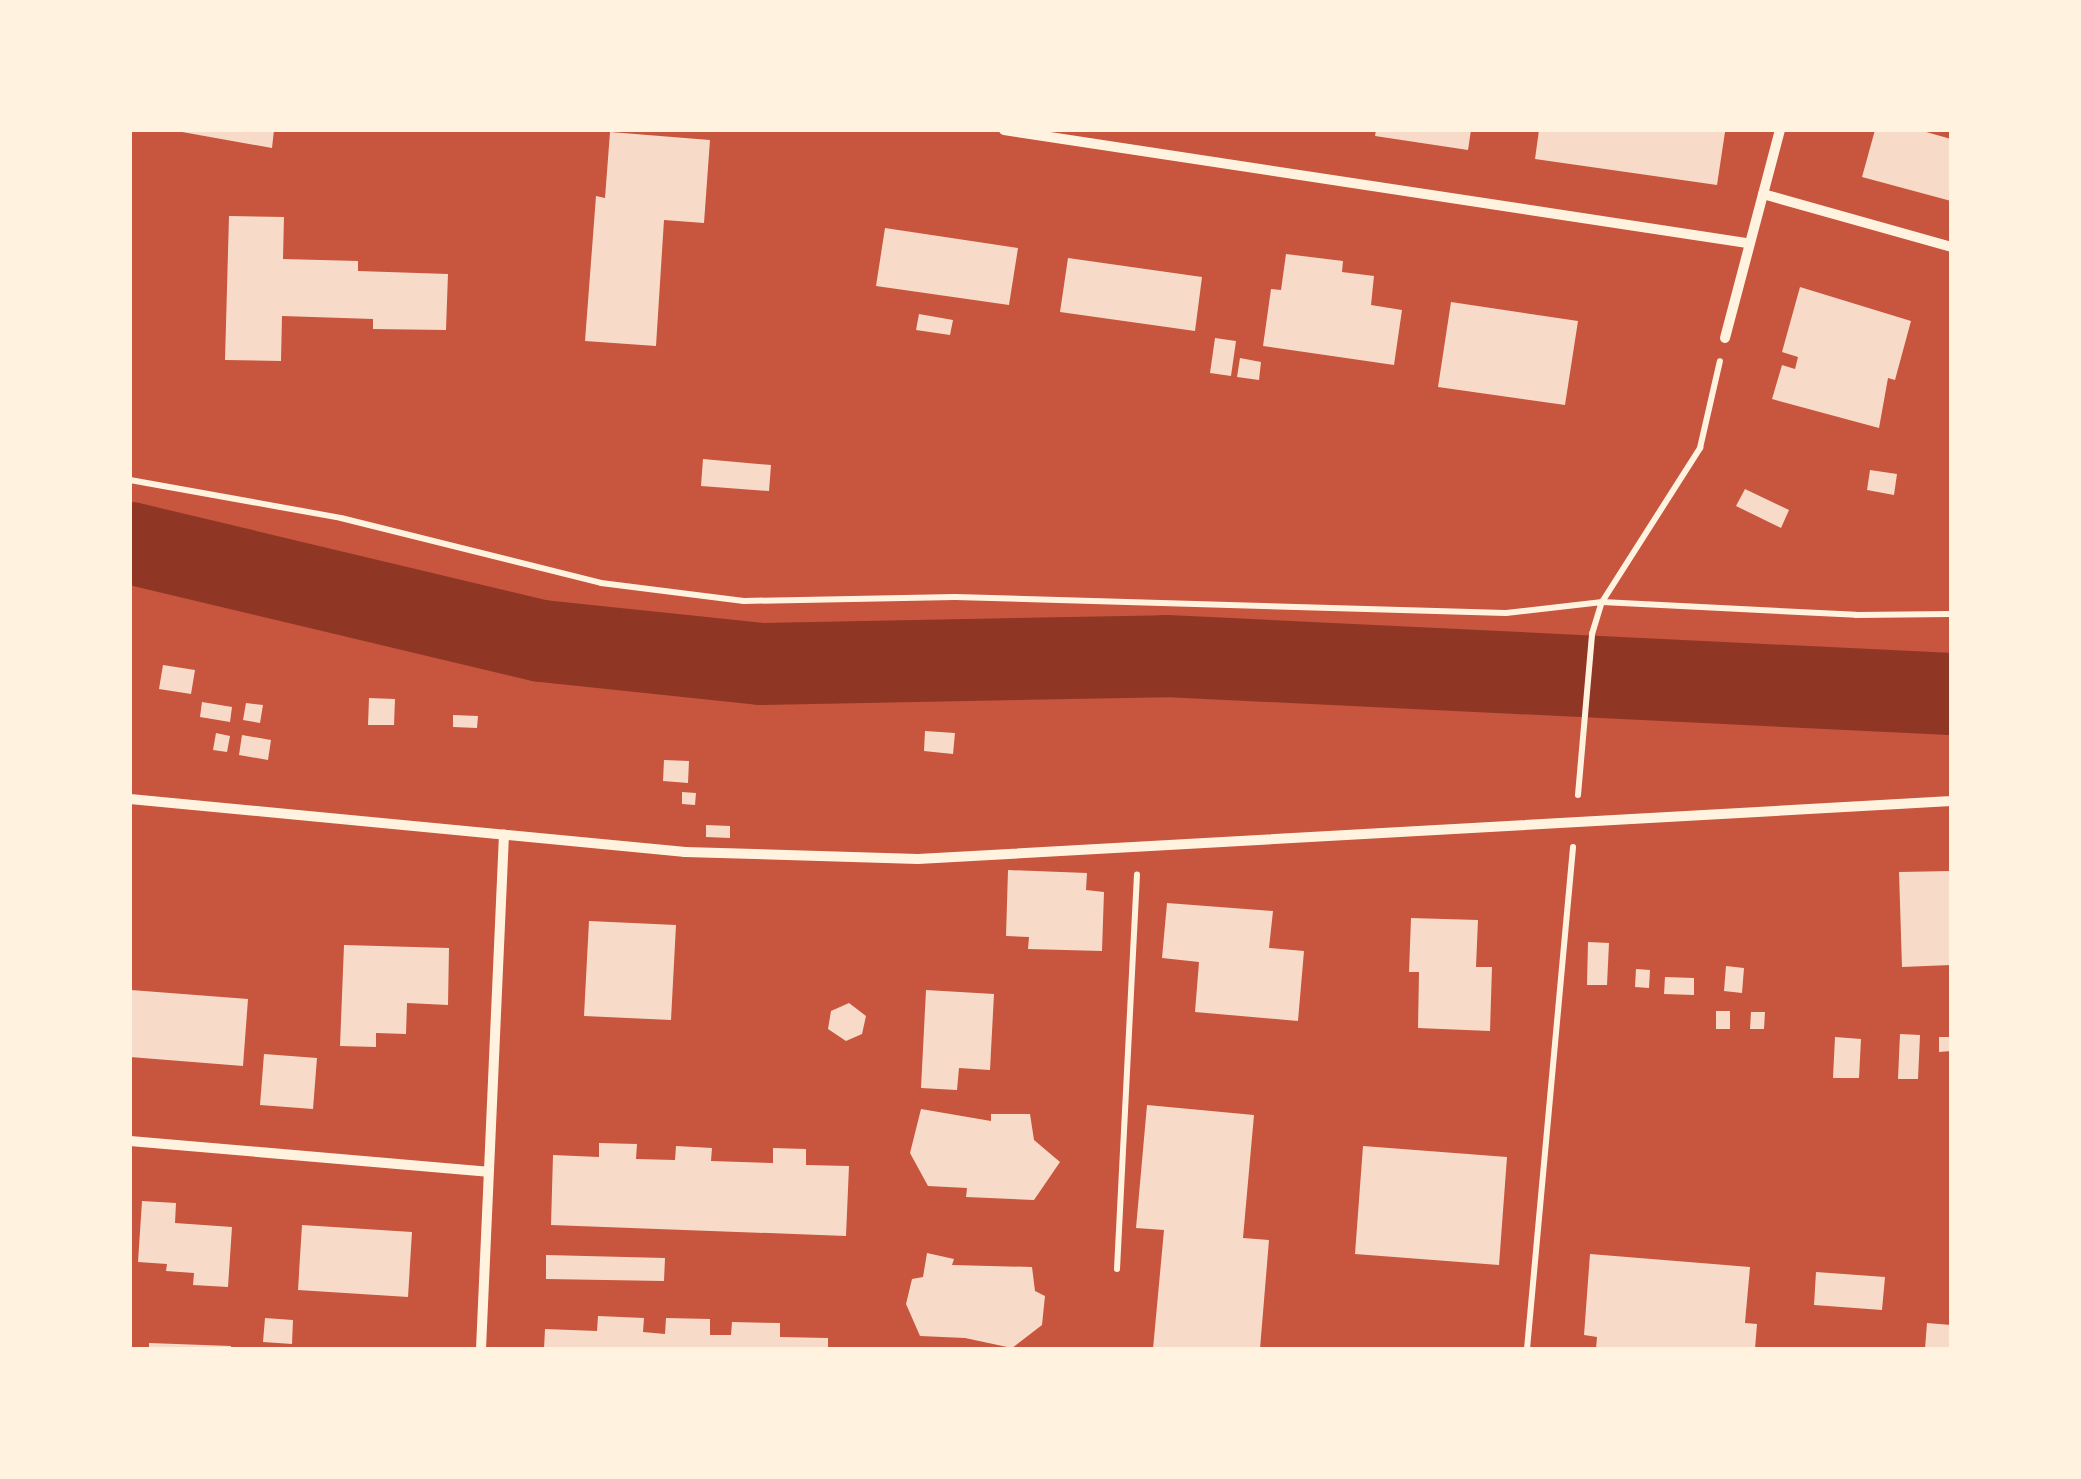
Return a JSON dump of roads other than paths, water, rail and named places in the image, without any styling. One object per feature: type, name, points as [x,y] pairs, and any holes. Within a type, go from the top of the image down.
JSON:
[{"type":"street","points":[[1004,130],[1747,244]]},
{"type":"street","points":[[1725,338],[1780,130]]},
{"type":"street","points":[[1763,194],[1951,246]]},
{"type":"street","points":[[130,799],[686,852],[901,858],[1951,801]]},
{"type":"street","points":[[481,1349],[504,835]]},
{"type":"street","points":[[130,1141],[488,1172]]},
{"type":"waterway","points":[[130,543],[542,641],[761,664],[1166,656],[1951,694]]}]
